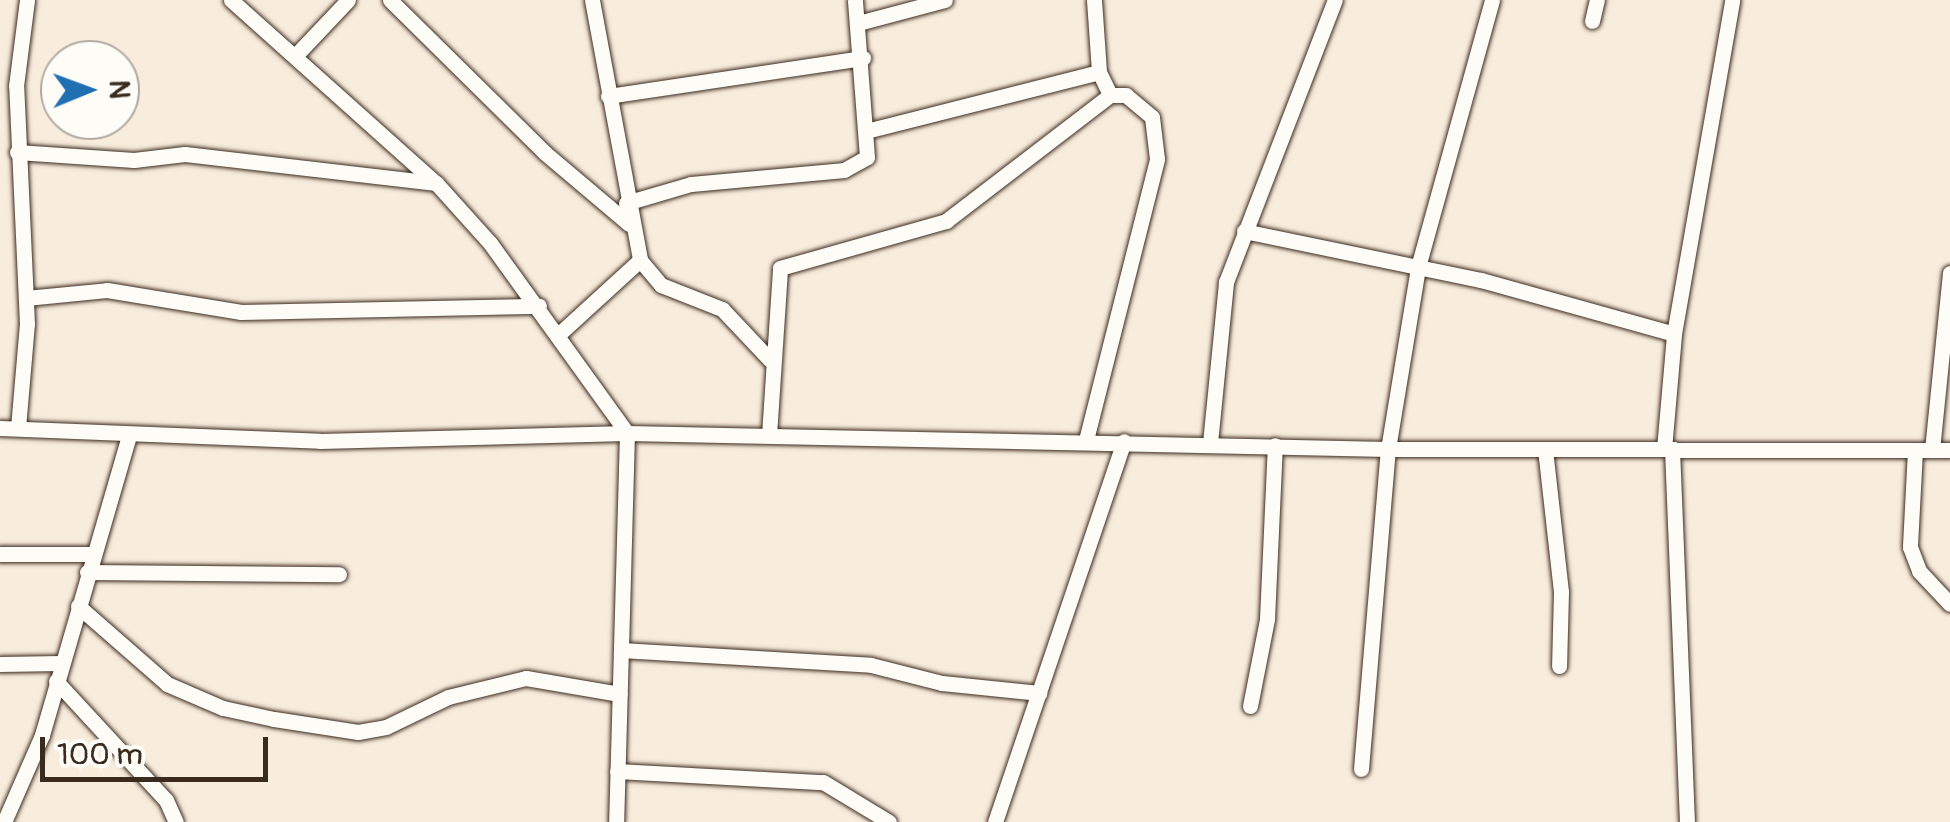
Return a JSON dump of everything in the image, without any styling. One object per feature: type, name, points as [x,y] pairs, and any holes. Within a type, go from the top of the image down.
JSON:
[{"type":"street","points":[[18,428],[26,298],[16,86],[26,0]]},
{"type":"street","points":[[231,0],[436,183],[539,306],[628,433],[616,822]]},
{"type":"street","points":[[296,56],[348,0]]},
{"type":"street","points":[[390,0],[545,152],[629,224]]},
{"type":"street","points":[[592,0],[629,224],[640,260],[661,285],[722,310],[770,360]]},
{"type":"street","points":[[626,203],[691,184],[844,170],[867,157],[870,130],[855,0]]},
{"type":"street","points":[[858,23],[945,0]]},
{"type":"street","points":[[1094,0],[1099,72],[1110,95]]},
{"type":"street","points":[[1210,443],[1226,282],[1335,0]]},
{"type":"street","points":[[1361,769],[1388,448],[1418,267],[1492,0]]},
{"type":"street","points":[[1592,22],[1597,0]]},
{"type":"street","points":[[1687,822],[1668,449],[1674,334],[1732,0]]},
{"type":"street","points":[[608,96],[863,58]]},
{"type":"street","points":[[870,130],[1099,72]]},
{"type":"street","points":[[0,104],[16,86]]},
{"type":"street","points":[[769,435],[770,360],[780,268],[946,221],[1110,95],[1126,96],[1152,117],[1158,159],[1086,440]]},
{"type":"street","points":[[17,152],[134,160],[185,154],[436,183]]},
{"type":"street","points":[[1244,232],[1418,267],[1674,334]]},
{"type":"street","points":[[559,334],[640,260]]},
{"type":"street","points":[[1932,450],[1950,272]]},
{"type":"street","points":[[26,298],[107,290],[241,312],[539,306]]},
{"type":"street","points":[[0,428],[320,441],[628,433],[1388,448],[1950,450]]},
{"type":"street","points":[[4,822],[42,735],[128,436]]},
{"type":"street","points":[[995,822],[1124,441]]},
{"type":"street","points":[[1250,706],[1266,619],[1275,445]]},
{"type":"street","points":[[1544,449],[1561,592],[1559,666]]},
{"type":"street","points":[[1915,450],[1910,546],[1919,571],[1950,604]]},
{"type":"street","points":[[0,554],[93,554]]},
{"type":"street","points":[[87,572],[339,574]]},
{"type":"street","points":[[78,606],[167,684],[223,708],[274,719],[358,732],[386,727],[448,697],[526,678],[620,694]]},
{"type":"street","points":[[621,650],[871,665],[942,682],[1040,693]]},
{"type":"street","points":[[0,664],[61,662]]},
{"type":"street","points":[[56,681],[166,800],[176,822]]},
{"type":"street","points":[[617,770],[823,782],[889,822]]}]
